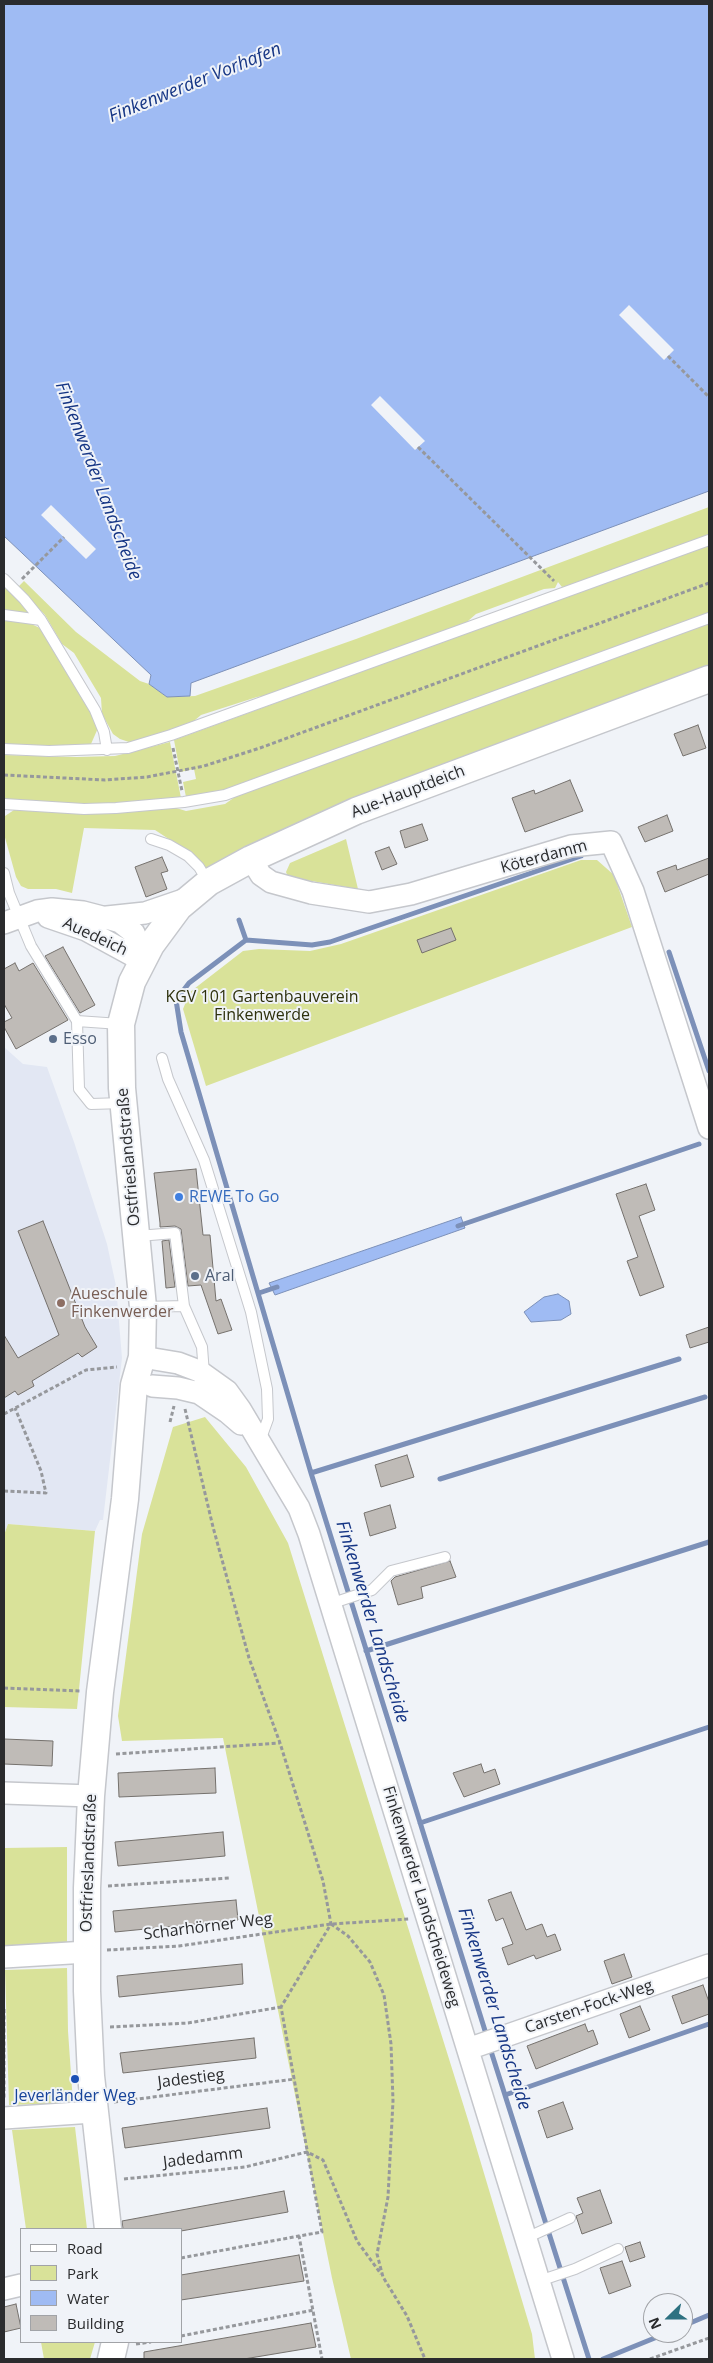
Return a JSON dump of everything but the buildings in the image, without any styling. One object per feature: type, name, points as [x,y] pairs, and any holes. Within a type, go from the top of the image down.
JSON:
[{"type":"street","name":"Aue-Hauptdeich","points":[[142,960],[164,925],[199,890],[251,859],[356,811],[709,679]]},
{"type":"street","name":"Köterdamm","points":[[251,859],[261,875],[271,882],[311,893],[369,902],[396,898],[427,890],[571,846],[611,842],[633,891],[709,1128]]},
{"type":"street","name":"Auedeich","points":[[106,918],[145,913],[199,890]]},
{"type":"street","name":"Auedeich","points":[[11,920],[52,909],[83,912],[120,922],[134,933],[141,949],[142,960]]},
{"type":"street","name":"Auedeich","points":[[11,920],[41,916],[70,923],[142,960]]},
{"type":"street","name":"Ostfrieslandstraße","points":[[108,2228],[94,2112],[89,2029],[87,1888],[91,1796],[100,1692],[125,1499],[134,1385],[133,1362],[143,1307],[123,1103],[121,1024],[132,982],[142,960]]},
{"type":"street","name":"Ostfrieslandstraße","points":[[125,1499],[139,1463],[146,1434],[152,1386],[133,1362]]},
{"type":"street","name":"Finkenwerder Landscheideweg","points":[[133,1362],[178,1364],[202,1384],[227,1412],[259,1442],[299,1508],[337,1602],[482,2044],[546,2278],[563,2359]]},
{"type":"street","name":"Finkenwerder Landscheideweg","points":[[152,1386],[178,1388],[202,1384]]},
{"type":"street","points":[[4,1793],[91,1796]]},
{"type":"street","points":[[4,1957],[87,1952]]},
{"type":"street","name":"Carsten-Fock-Weg","points":[[482,2044],[709,1965]]},
{"type":"street","points":[[4,2118],[94,2112]]},
{"type":"street","points":[[4,2289],[20,2285]]},
{"type":"street","points":[[111,2359],[115,2343]]},
{"type":"lane","points":[[4,749],[107,750],[128,748],[171,735],[709,540]]},
{"type":"lane","points":[[4,579],[41,620],[95,710],[104,732],[107,750]]},
{"type":"lane","points":[[4,615],[41,620]]},
{"type":"lane","points":[[4,804],[84,809],[116,808],[184,802],[225,795],[709,618]]},
{"type":"lane","points":[[150,839],[169,845],[188,856],[199,867],[199,890]]},
{"type":"lane","points":[[4,873],[11,920],[31,946],[77,1021],[79,1089],[91,1104],[123,1103]]},
{"type":"lane","points":[[77,1021],[121,1024]]},
{"type":"lane","points":[[162,1058],[168,1079],[204,1160],[251,1312],[267,1389],[268,1419],[259,1442]]},
{"type":"lane","points":[[137,1236],[175,1233],[184,1306],[202,1347],[202,1384]]},
{"type":"lane","points":[[143,1307],[184,1306]]},
{"type":"lane","points":[[337,1602],[378,1585],[391,1571],[446,1557]]},
{"type":"lane","points":[[534,2234],[565,2220]]},
{"type":"lane","points":[[546,2278],[575,2270],[618,2249]]},
{"type":"path","points":[[668,356],[709,397]]},
{"type":"path","points":[[418,447],[556,584]]},
{"type":"path","points":[[22,579],[64,537]]},
{"type":"path","points":[[4,775],[105,780],[147,777],[204,766],[260,748],[709,583]]},
{"type":"path","points":[[172,741],[179,777]]},
{"type":"path","points":[[4,1414],[86,1370],[133,1362]]},
{"type":"path","points":[[178,1388],[185,1407],[213,1527],[249,1658],[280,1744],[323,1881],[331,1924],[281,2007],[322,2232],[182,2258]]},
{"type":"path","points":[[4,1491],[46,1493],[41,1471],[15,1408]]},
{"type":"path","points":[[4,1688],[100,1692]]},
{"type":"path","points":[[94,1755],[280,1744]]},
{"type":"path","points":[[87,1888],[230,1878]]},
{"type":"path","name":"Scharhörner Weg","points":[[87,1952],[179,1946],[331,1924],[417,1918]]},
{"type":"path","points":[[331,1924],[348,1936],[370,1962],[384,1995],[389,2024],[393,2101],[388,2197],[377,2254],[383,2277]]},
{"type":"path","points":[[89,2029],[188,2023],[281,2007]]},
{"type":"path","points":[[4,2009],[4,2118]]},
{"type":"path","name":"Jadestieg","points":[[94,2112],[114,2102],[295,2079]]},
{"type":"path","points":[[307,2152],[323,2160],[357,2241],[383,2277],[407,2316],[425,2359]]},
{"type":"path","name":"Jadedamm","points":[[101,2181],[245,2167],[307,2152]]},
{"type":"path","points":[[299,2236],[322,2359]]},
{"type":"path","points":[[182,2336],[314,2310]]},
{"type":"path","points":[[650,2359],[709,2338]]},
{"type":"shaded area","name":"Aueschule Finkenwerder","points":[[4,1047],[23,1064],[47,1067],[107,1244],[116,1286],[122,1358],[103,1520],[100,1520],[95,1531],[8,1524],[4,1535]]},
{"type":"green space","points":[[709,507],[709,535],[579,584],[562,587],[558,582],[555,588],[544,589],[476,614],[460,628],[286,692],[257,697],[201,715],[188,726],[132,743],[120,739],[113,734],[102,714],[101,698],[74,653],[62,644],[45,615],[18,587],[24,581],[76,632],[140,681],[149,684],[167,697],[195,696],[356,639]]},
{"type":"green space","points":[[709,545],[709,614],[221,792],[186,797],[183,782],[196,779],[194,769],[180,772],[174,740]]},
{"type":"green space","points":[[4,585],[31,610],[31,615],[4,611]]},
{"type":"green space","points":[[4,619],[27,622],[42,629],[94,717],[98,728],[91,744],[86,746],[4,746]]},
{"type":"green space","points":[[709,623],[709,669],[209,872],[190,853],[155,830],[84,828],[72,893],[56,889],[28,889],[21,886],[16,877],[4,834],[4,821],[5,816],[17,808],[173,807],[186,811],[225,804],[235,797],[285,778]]},
{"type":"green space","points":[[170,742],[181,798],[84,805],[4,799],[4,755],[115,756]]},
{"type":"green space","points":[[346,839],[358,889],[288,877],[286,872],[290,863]]},
{"type":"green space","name":"KGV 101 Gartenbauverein Finkenwerde","points":[[581,860],[597,860],[614,875],[632,927],[206,1086],[183,1009],[190,992],[243,951],[259,949],[310,951],[341,944]]},
{"type":"green space","points":[[205,1417],[246,1467],[288,1543],[469,2123],[532,2334],[535,2359],[351,2359],[332,2278],[223,1738],[122,1741],[118,1716],[142,1534],[173,1427]]},
{"type":"green space","points":[[8,1524],[95,1531],[77,1709],[4,1707],[4,1535]]},
{"type":"green space","points":[[67,1847],[67,1945],[5,1947],[5,1848]]},
{"type":"green space","points":[[67,1968],[68,2031],[73,2103],[9,2105],[5,1970]]},
{"type":"green space","points":[[75,2127],[87,2228],[26,2228],[12,2130]]},
{"type":"green space","points":[[41,2343],[95,2343],[90,2359],[44,2359]]},
{"type":"water","name":"Finkenwerder Vorhafen","points":[[4,4],[709,4],[709,491],[191,683],[190,696],[167,697],[149,684],[151,675],[4,536]]},
{"type":"water","points":[[461,1217],[465,1228],[275,1295],[269,1283]]},
{"type":"water","points":[[558,1294],[569,1301],[571,1314],[561,1320],[531,1322],[524,1312],[544,1297]]},
{"type":"pier","points":[[629,305],[674,350],[664,360],[619,315]]},
{"type":"pier","points":[[380,396],[425,441],[415,450],[371,405]]},
{"type":"pier","points":[[51,505],[96,549],[86,559],[41,515]]},
{"type":"waterway","points":[[246,940],[312,945],[330,942],[581,856]]},
{"type":"waterway","name":"Finkenwerder Landscheide","points":[[239,920],[246,940],[189,983],[176,1000],[181,1032],[311,1473],[487,2037]]},
{"type":"waterway","points":[[669,952],[709,1071]]},
{"type":"waterway","points":[[458,1226],[699,1144]]},
{"type":"waterway","points":[[259,1293],[277,1287]]},
{"type":"waterway","points":[[311,1473],[679,1359]]},
{"type":"waterway","points":[[440,1479],[705,1397]]},
{"type":"waterway","points":[[366,1651],[709,1542]]},
{"type":"waterway","points":[[420,1823],[709,1727]]},
{"type":"waterway","points":[[505,2095],[709,2024]]},
{"type":"waterway","name":"Finkenwerder Landscheide","points":[[490,2048],[589,2359]]},
{"type":"waterway","points":[[693,2322],[709,2315]]},
{"type":"waterway","points":[[603,2359],[643,2343]]},
{"type":"place","name":"Esso","points":[[53,1039]]},
{"type":"place","name":"REWE To Go","points":[[179,1197]]},
{"type":"place","name":"Aral","points":[[195,1276]]},
{"type":"place","name":"Aueschule Finkenwerder","points":[[61,1303]]},
{"type":"place","name":"Jeverländer Weg","points":[[75,2079]]}]
